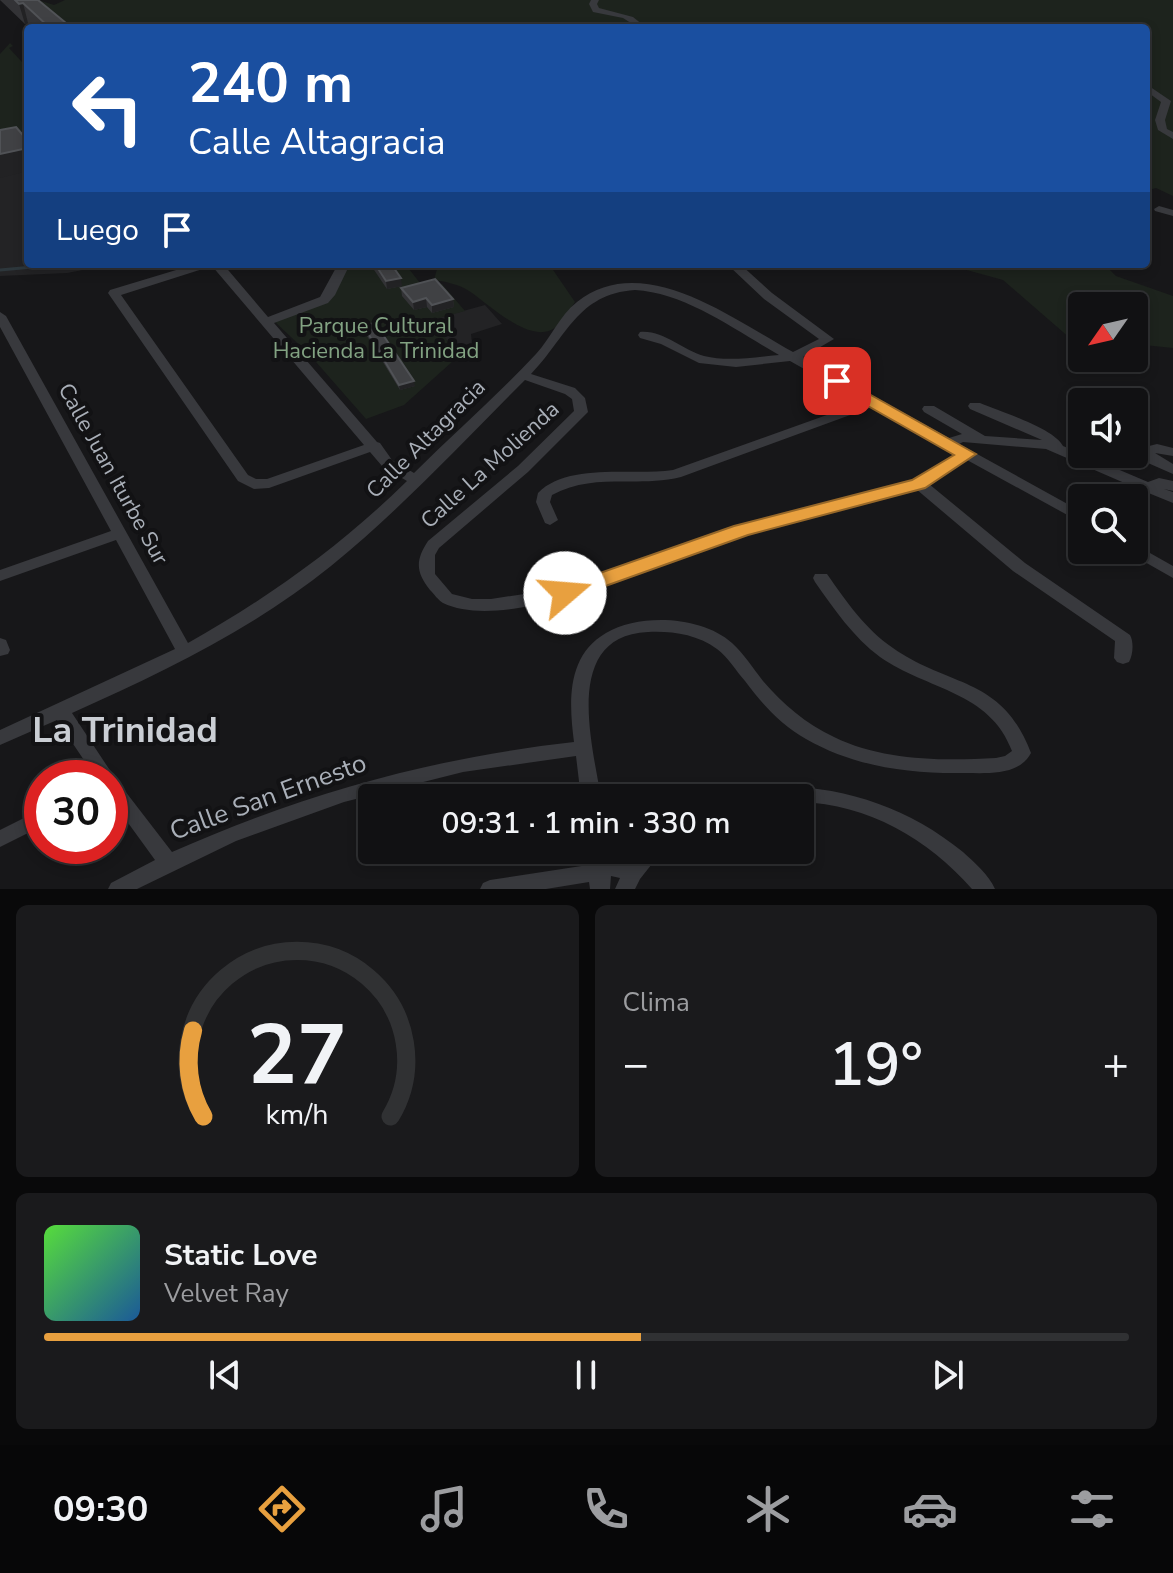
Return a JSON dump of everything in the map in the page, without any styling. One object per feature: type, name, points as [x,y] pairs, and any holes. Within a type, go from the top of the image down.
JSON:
[{"type":"street","points":[[595,0],[596,10],[631,17],[638,24]]},
{"type":"street","points":[[1150,90],[1166,101],[1160,120],[1163,130],[1173,136]]},
{"type":"street","points":[[1159,209],[1173,213]]},
{"type":"street","points":[[195,268],[114,293],[243,478],[254,484],[269,483],[375,446]]},
{"type":"street","points":[[221,268],[387,463],[415,480]]},
{"type":"street","points":[[268,321],[324,300],[342,268]]},
{"type":"street","points":[[644,335],[709,361],[736,363],[794,357],[828,339],[768,296],[737,268]]},
{"type":"street","name":"Calle Altagracia","points":[[0,738],[185,653],[249,617],[315,572],[367,528],[522,375],[585,302],[609,290],[632,286],[677,293],[1068,510]]},
{"type":"street","name":"Calle Juan Iturbe Sur","points":[[0,316],[185,653]]},
{"type":"street","name":"Calle La Molienda","points":[[522,375],[570,391],[578,398],[581,412],[523,469],[433,545],[427,555],[427,575],[438,591],[458,602],[491,605],[565,593],[741,530],[919,484],[967,454]]},
{"type":"street","points":[[550,520],[543,502],[545,493],[565,481],[589,476],[641,480],[676,474],[874,402]]},
{"type":"street","points":[[975,406],[1045,436],[1064,451]]},
{"type":"street","points":[[929,409],[981,439]]},
{"type":"street","points":[[948,444],[961,438],[1049,445],[1134,484]]},
{"type":"street","points":[[1173,452],[1157,448],[1146,451],[1153,460],[1173,470]]},
{"type":"street","points":[[1148,486],[1159,483],[1173,486]]},
{"type":"street","points":[[919,484],[1019,567],[1124,639],[1123,658]]},
{"type":"street","points":[[1148,490],[1173,498]]},
{"type":"street","points":[[0,576],[121,533]]},
{"type":"street","points":[[1148,558],[1173,573]]},
{"type":"street","points":[[589,784],[580,693],[589,660],[613,637],[660,623],[685,626],[711,636],[725,646],[790,719],[824,740],[861,756],[935,766],[1006,764],[1017,760],[1022,753],[1017,733],[997,709],[889,654],[857,626],[821,578]]},
{"type":"street","points":[[61,711],[94,760]]},
{"type":"street","name":"Calle San Ernesto","points":[[118,889],[221,838],[352,790],[461,764],[585,748]]},
{"type":"street","points":[[814,796],[859,804],[884,813],[935,841],[985,889]]},
{"type":"street","points":[[128,808],[168,862]]},
{"type":"street","points":[[0,839],[24,826]]},
{"type":"street","points":[[490,889],[599,880],[629,881],[642,864]]},
{"type":"shaded area","points":[[24,139],[24,268],[93,268],[67,273],[0,276],[0,145]]},
{"type":"shaded area","points":[[485,305],[502,324],[471,334],[472,344],[450,347],[434,319]]},
{"type":"green space","points":[[38,0],[54,5],[65,0],[1173,0],[1173,196],[1156,188],[1150,190],[1150,24],[59,24]]},
{"type":"green space","points":[[10,43],[13,46],[9,48],[24,62],[24,139],[0,145],[0,54]]},
{"type":"green space","name":"Parque Cultural Hacienda La Trinidad","points":[[408,268],[424,288],[442,284],[465,311],[435,319],[450,346],[472,344],[404,405],[366,419],[309,354],[274,321],[326,302],[347,269]]},
{"type":"green space","points":[[552,268],[575,302],[556,327],[546,332],[535,332],[510,321],[465,289],[434,280],[437,269]]},
{"type":"green space","points":[[960,268],[1108,268],[1116,276],[1173,296],[1173,348],[1148,345],[1148,292],[1068,292],[1068,336],[1003,280]]},
{"type":"building","points":[[15,0],[38,0],[67,24],[46,24],[23,3]]},
{"type":"building","points":[[16,127],[24,136],[24,149],[0,154],[0,130]]},
{"type":"building","points":[[378,268],[394,268],[401,278],[386,281]]},
{"type":"building","points":[[435,279],[453,299],[432,305],[426,298],[413,302],[401,288]]},
{"type":"building","points":[[375,323],[414,381],[399,385],[363,325]]},
{"type":"waterway","points":[[0,270],[24,268]]},
{"type":"district","name":"La Trinidad","points":[[125,730]]},
{"type":"route","points":[[565,593],[741,530],[919,484],[967,454],[837,381]]}]
